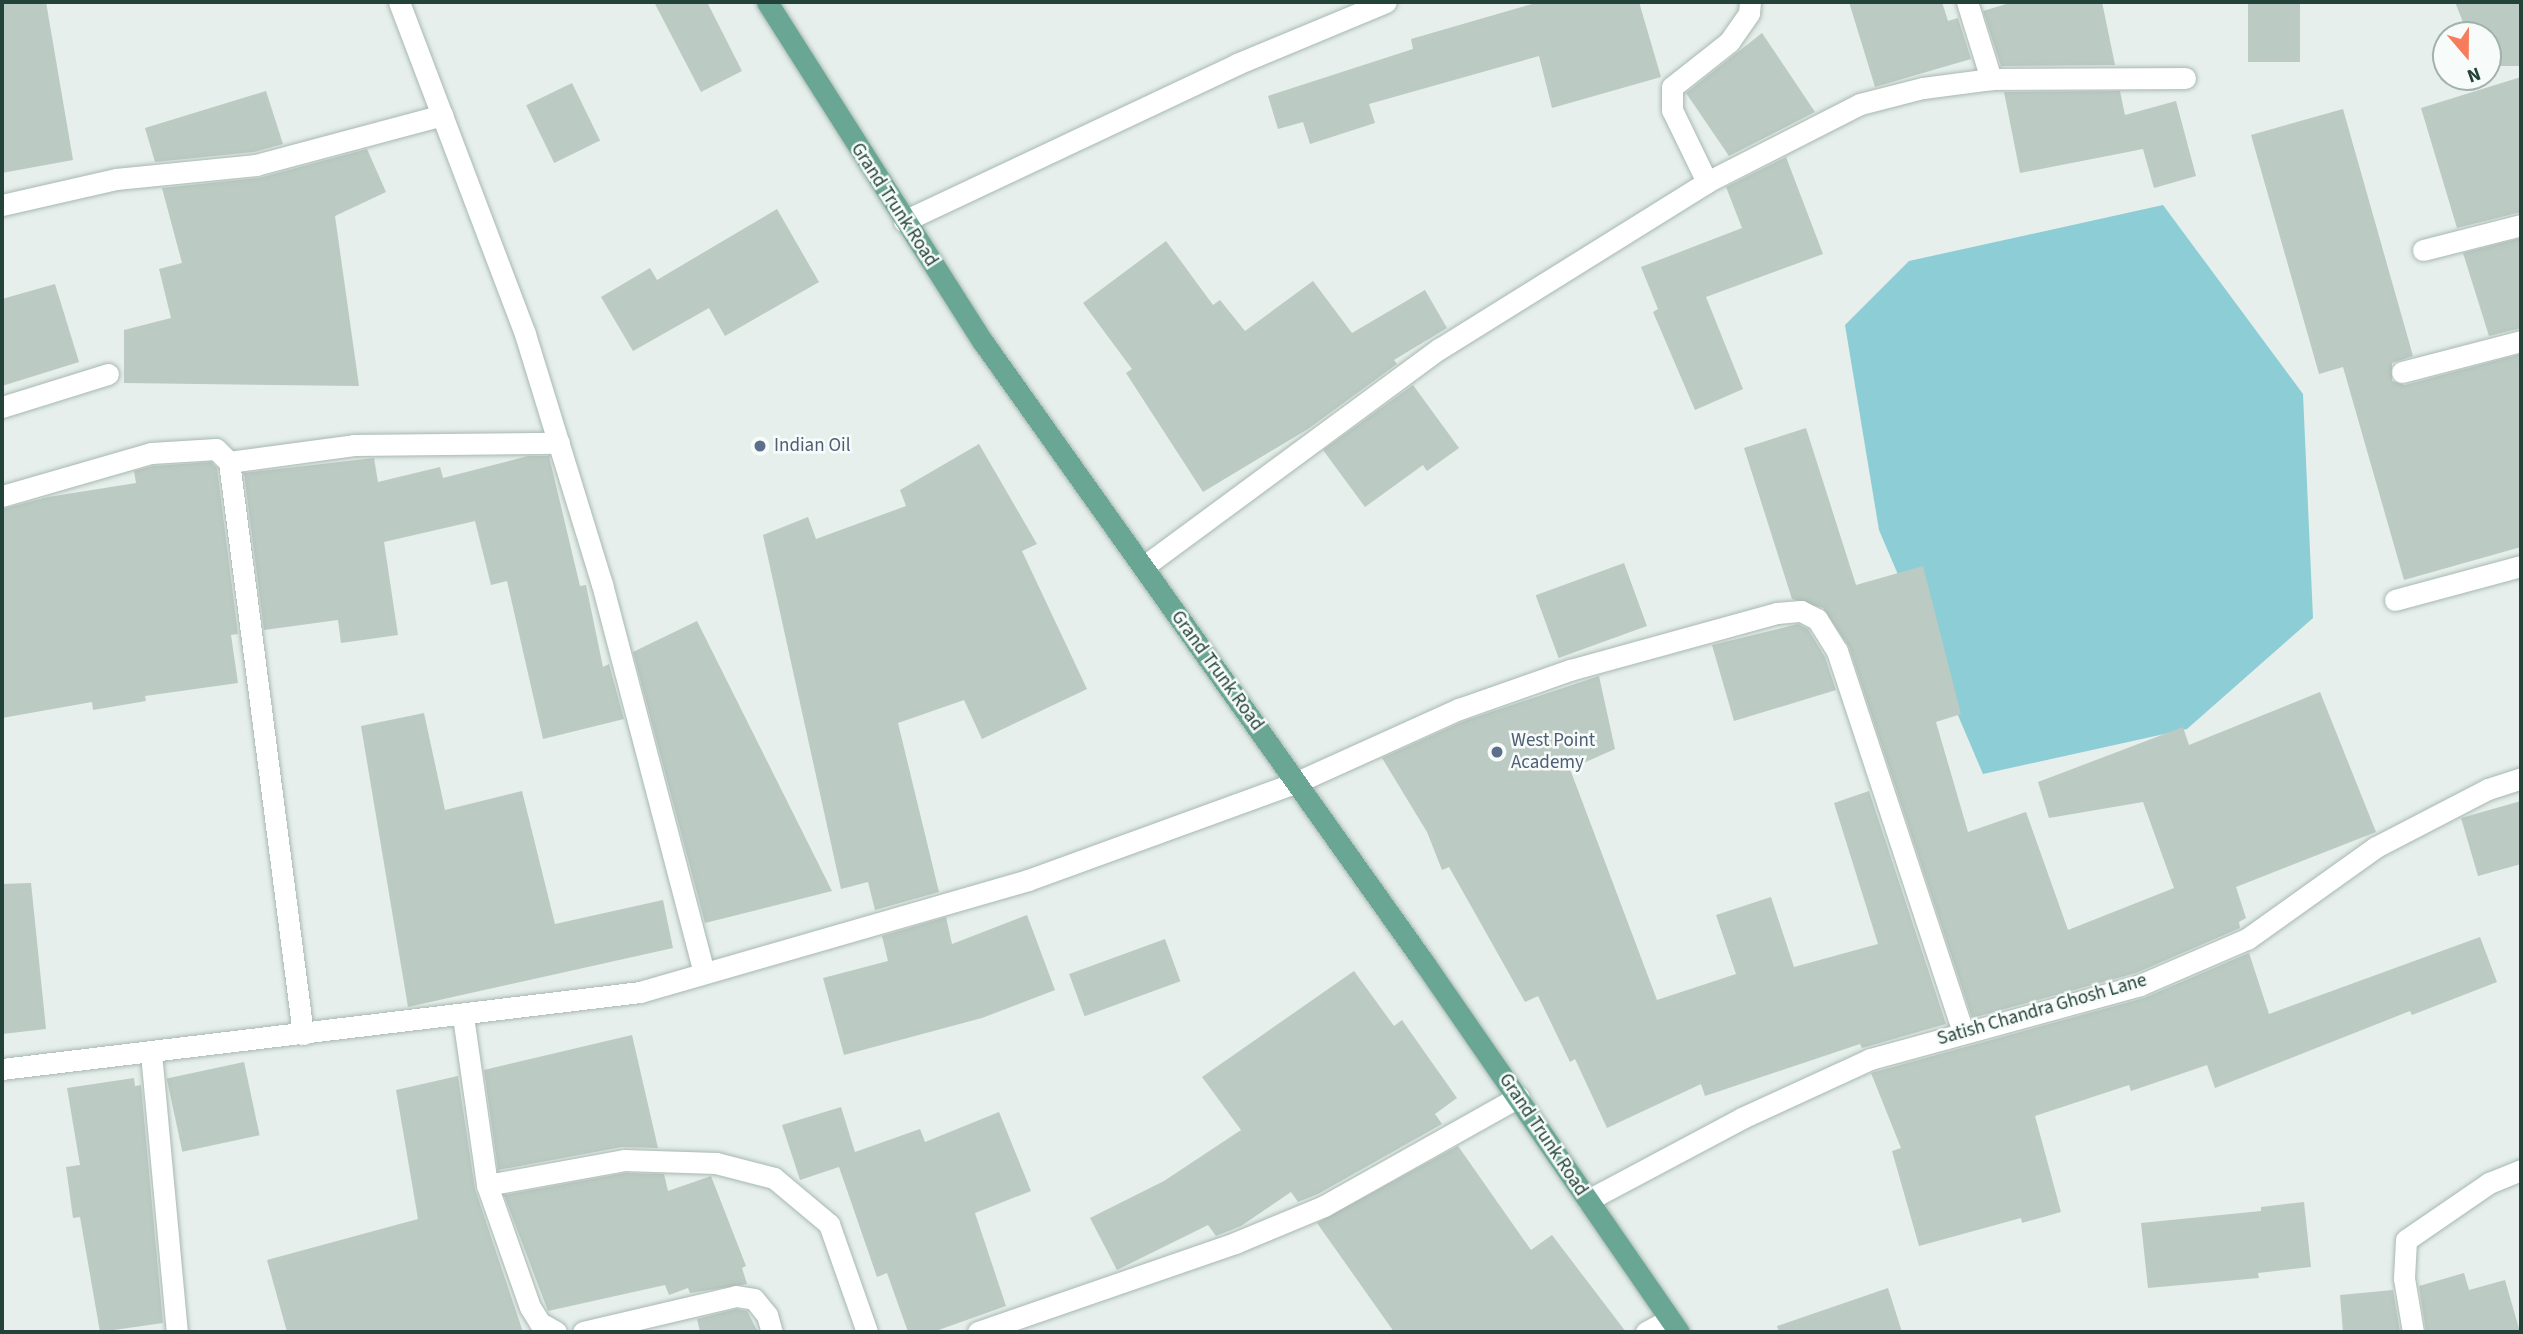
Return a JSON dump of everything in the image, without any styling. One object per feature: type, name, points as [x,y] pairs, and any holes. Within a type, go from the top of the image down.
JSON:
[{"type":"main road","name":"Grand Trunk Road","points":[[767,2],[904,221],[1143,567],[1518,1097],[1674,1326]]},
{"type":"street","points":[[399,2],[525,334],[603,584],[704,972]]},
{"type":"street","points":[[904,221],[1237,64],[1386,2]]},
{"type":"street","points":[[1707,182],[1672,110],[1672,87],[1729,42],[1749,13],[1750,2]]},
{"type":"street","points":[[1967,2],[1992,79]]},
{"type":"street","points":[[1143,567],[1439,349],[1707,182],[1860,104],[1923,88],[1992,79],[2185,78]]},
{"type":"street","points":[[2,205],[117,179],[256,164],[442,115]]},
{"type":"street","points":[[2423,250],[2521,225]]},
{"type":"street","points":[[2402,372],[2521,341]]},
{"type":"street","points":[[2,407],[108,374]]},
{"type":"street","points":[[229,462],[354,445],[559,443]]},
{"type":"street","points":[[2,496],[151,453],[216,449],[229,462],[303,1034]]},
{"type":"street","points":[[2395,600],[2521,566]]},
{"type":"street","points":[[2,1069],[151,1054],[640,992],[1028,880],[1297,782],[1459,709],[1570,670],[1777,612],[1801,611],[1818,618],[1837,650],[1963,1033]]},
{"type":"street","name":"Satish Chandra Ghosh Lane","points":[[1588,1200],[1742,1118],[1870,1059],[2140,985],[2246,939],[2376,848],[2488,789],[2521,778]]},
{"type":"street","points":[[463,1016],[487,1185],[530,1307],[540,1323],[556,1332]]},
{"type":"street","points":[[151,1054],[177,1332]]},
{"type":"street","points":[[978,1332],[1235,1242],[1324,1206],[1518,1097]]},
{"type":"street","points":[[487,1185],[624,1160],[716,1163],[774,1178],[829,1224],[867,1332]]},
{"type":"street","points":[[2413,1332],[2404,1279],[2406,1240],[2489,1183],[2521,1170]]},
{"type":"street","points":[[583,1332],[736,1296],[754,1299],[767,1315],[772,1332]]},
{"type":"street","points":[[1646,1332],[1674,1326]]},
{"type":"water","points":[[2163,205],[2303,394],[2313,618],[2187,729],[1983,774],[1879,530],[1845,325],[1909,261]]},
{"type":"building","points":[[2,2],[46,2],[73,160],[2,173]]},
{"type":"building","points":[[654,2],[707,2],[742,71],[701,92]]},
{"type":"building","points":[[1539,2],[1639,2],[1661,77],[1552,108],[1539,56],[1369,104],[1375,123],[1310,144],[1303,122],[1278,129],[1268,96],[1413,49],[1411,39]]},
{"type":"building","points":[[1849,2],[1942,2],[1948,21],[1958,18],[1971,59],[1875,87]]},
{"type":"building","points":[[2013,2],[2102,2],[2115,65],[2001,66],[1983,11]]},
{"type":"building","points":[[2248,2],[2300,2],[2300,62],[2248,62]]},
{"type":"building","points":[[2455,2],[2521,2],[2521,66],[2502,66],[2502,21],[2462,21]]},
{"type":"building","points":[[1762,33],[1815,112],[1729,156],[1686,93]]},
{"type":"building","points":[[2521,77],[2521,212],[2457,228],[2421,108],[2476,91],[2502,91],[2502,83]]},
{"type":"building","points":[[572,83],[600,141],[554,163],[526,105]]},
{"type":"building","points":[[266,91],[283,144],[254,152],[155,162],[145,128]]},
{"type":"building","points":[[2120,91],[2125,115],[2176,101],[2196,176],[2154,188],[2143,149],[2020,173],[2004,92]]},
{"type":"building","points":[[2343,109],[2413,356],[2392,363],[2392,381],[2405,385],[2521,354],[2521,547],[2404,580],[2343,367],[2319,374],[2251,135]]},
{"type":"building","points":[[367,149],[386,192],[335,216],[359,386],[124,383],[124,330],[171,318],[159,269],[182,263],[162,188],[259,178]]},
{"type":"building","points":[[1786,157],[1823,254],[1706,297],[1743,389],[1695,410],[1653,312],[1658,309],[1641,267],[1742,228],[1726,187]]},
{"type":"building","points":[[777,209],[819,282],[725,336],[709,308],[633,351],[601,297],[650,268],[657,280]]},
{"type":"building","points":[[2521,238],[2521,328],[2489,336],[2463,253]]},
{"type":"building","points":[[1166,241],[1213,305],[1220,300],[1245,331],[1313,281],[1352,333],[1425,290],[1447,328],[1394,360],[1397,364],[1308,429],[1203,492],[1126,373],[1132,369],[1083,303]]},
{"type":"building","points":[[55,284],[79,362],[2,386],[2,299]]},
{"type":"building","points":[[1413,385],[1459,448],[1427,471],[1423,465],[1365,507],[1323,450]]},
{"type":"building","points":[[1806,428],[1856,585],[1923,566],[1961,714],[1936,722],[1968,832],[2026,812],[2068,930],[2174,888],[2143,802],[2049,818],[2038,782],[2183,727],[2189,745],[2320,692],[2376,832],[2236,887],[2246,918],[2239,922],[2240,928],[2136,973],[1972,1018],[1849,647],[1823,608],[1792,599],[1744,448]]},
{"type":"building","points":[[979,444],[1037,544],[1022,551],[1087,689],[982,739],[964,700],[898,723],[939,892],[875,910],[868,882],[841,889],[763,535],[808,517],[816,539],[906,506],[900,490]]},
{"type":"building","points":[[528,456],[549,456],[580,586],[586,585],[603,667],[609,664],[624,719],[543,739],[507,581],[491,585],[475,521],[384,542],[398,635],[341,643],[338,620],[264,630],[244,473],[374,458],[378,482],[440,467],[443,478]]},
{"type":"building","points":[[211,462],[217,468],[238,634],[231,635],[238,683],[145,696],[146,701],[93,710],[92,702],[2,718],[2,509],[48,497],[136,483],[134,471],[153,466]]},
{"type":"building","points":[[1624,563],[1647,626],[1559,658],[1536,595]]},
{"type":"building","points":[[697,621],[832,891],[705,923],[633,652]]},
{"type":"building","points":[[1798,624],[1808,629],[1825,657],[1836,690],[1734,721],[1712,645]]},
{"type":"building","points":[[1599,676],[1615,749],[1570,769],[1657,1000],[1736,974],[1716,915],[1771,897],[1794,967],[1878,944],[1834,803],[1869,791],[1946,1024],[1862,1048],[1860,1044],[1705,1096],[1701,1084],[1607,1128],[1575,1059],[1570,1062],[1538,996],[1525,1002],[1449,867],[1442,870],[1427,832],[1382,758],[1464,721]]},
{"type":"building","points":[[424,713],[445,810],[522,791],[555,924],[663,900],[673,948],[408,1007],[361,726]]},
{"type":"building","points":[[2521,801],[2521,864],[2478,876],[2461,818]]},
{"type":"building","points":[[31,883],[46,1029],[2,1034],[2,884]]},
{"type":"building","points":[[1027,915],[1055,990],[982,1018],[844,1055],[823,978],[888,961],[882,936],[946,917],[952,944]]},
{"type":"building","points":[[2480,937],[2497,982],[2412,1015],[2410,1011],[2215,1088],[2207,1065],[2131,1091],[2129,1085],[2035,1116],[2061,1212],[2022,1223],[2021,1218],[1919,1246],[1892,1151],[1901,1148],[1871,1073],[2144,998],[2249,953],[2269,1014]]},
{"type":"building","points":[[1165,939],[1180,981],[1085,1016],[1069,974]]},
{"type":"building","points":[[1354,971],[1394,1026],[1402,1020],[1457,1098],[1435,1114],[1442,1124],[1318,1194],[1298,1202],[1291,1192],[1241,1226],[1216,1236],[1208,1225],[1117,1270],[1090,1218],[1164,1181],[1241,1130],[1202,1077]]},
{"type":"building","points":[[632,1035],[658,1148],[622,1147],[498,1170],[484,1070]]},
{"type":"building","points":[[244,1062],[260,1135],[182,1152],[167,1078]]},
{"type":"building","points":[[458,1076],[475,1189],[523,1332],[287,1332],[267,1260],[418,1219],[396,1090]]},
{"type":"building","points":[[134,1078],[135,1086],[141,1085],[163,1323],[100,1332],[80,1217],[73,1218],[66,1167],[80,1165],[67,1088]]},
{"type":"building","points":[[841,1107],[855,1152],[920,1129],[925,1142],[999,1112],[1031,1191],[975,1213],[1006,1306],[933,1332],[908,1332],[887,1273],[877,1277],[839,1167],[800,1180],[782,1125]]},
{"type":"building","points":[[1458,1146],[1531,1250],[1552,1235],[1626,1332],[1394,1332],[1317,1223]]},
{"type":"building","points":[[625,1173],[664,1174],[668,1191],[711,1176],[746,1266],[742,1268],[747,1284],[690,1293],[688,1288],[669,1295],[665,1285],[548,1311],[504,1195]]},
{"type":"building","points":[[2304,1202],[2311,1267],[2258,1273],[2259,1278],[2148,1288],[2141,1223],[2261,1211],[2261,1207]]},
{"type":"building","points":[[2464,1273],[2469,1290],[2505,1280],[2520,1332],[2426,1332],[2419,1286]]},
{"type":"building","points":[[1888,1288],[1902,1332],[1779,1332],[1777,1326]]},
{"type":"building","points":[[2393,1290],[2400,1332],[2343,1332],[2340,1295]]},
{"type":"building","points":[[736,1309],[747,1311],[758,1332],[700,1332],[697,1319]]},
{"type":"place","name":"Indian Oil","points":[[760,446]]},
{"type":"place","name":"West Point Academy","points":[[1497,752]]}]
